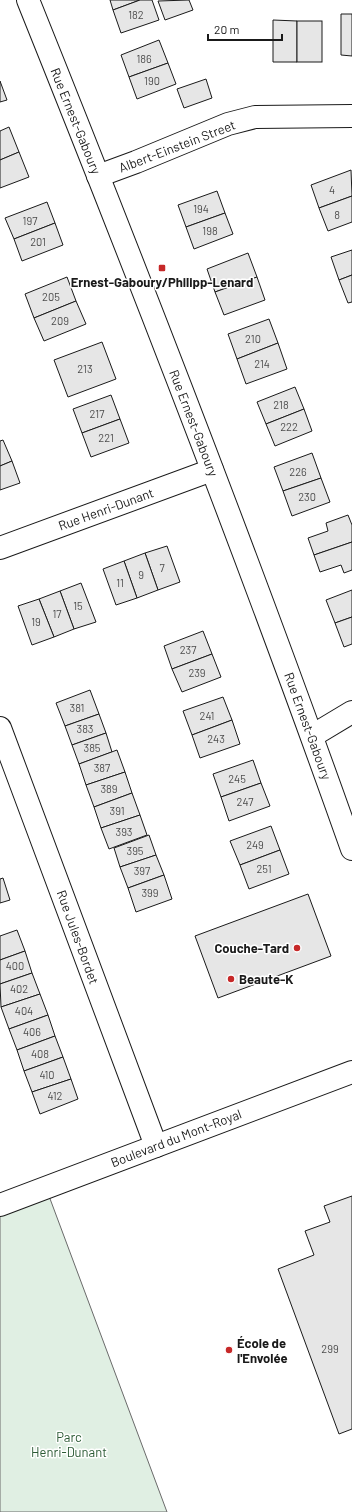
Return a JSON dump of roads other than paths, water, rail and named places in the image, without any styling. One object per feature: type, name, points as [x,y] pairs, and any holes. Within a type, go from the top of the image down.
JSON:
[{"type":"street","name":"Rue Ernest-Gaboury","points":[[28,0],[212,470],[312,736],[352,849]]},
{"type":"street","name":"Albert-Einstein Street","points":[[98,176],[228,124],[248,119],[279,116],[352,116]]},
{"type":"street","name":"Rue Henri-Dunant","points":[[0,548],[212,470]]},
{"type":"street","points":[[312,736],[352,712]]},
{"type":"street","name":"Rue Jules-Bordet","points":[[0,728],[156,1146]]},
{"type":"street","name":"Boulevard du Mont-Royal","points":[[0,1205],[352,1072]]},
{"type":"place","name":"Ernest-Gaboury/Philipp-Lenard","points":[[162,268]]},
{"type":"place","name":"Couche-Tard","points":[[297,948]]},
{"type":"place","name":"Beaute-K","points":[[231,979]]},
{"type":"place","name":"École de l'Envolée","points":[[229,1350]]},
{"type":"park label","name":"Parc Henri-Dunant","points":[[69,1444]]}]
